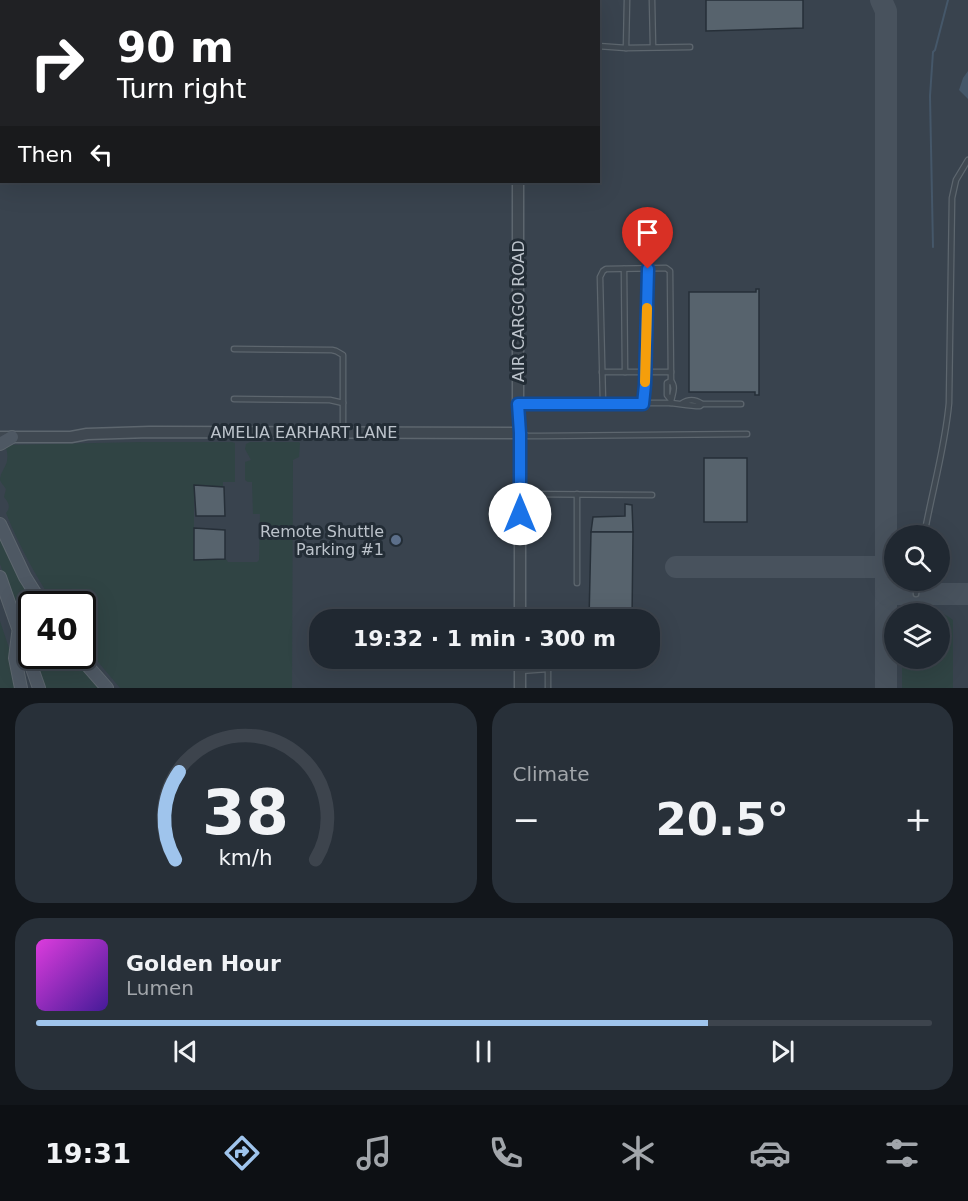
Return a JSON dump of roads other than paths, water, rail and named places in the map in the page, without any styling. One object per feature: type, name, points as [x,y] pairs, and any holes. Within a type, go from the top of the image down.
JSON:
[{"type":"main road","points":[[0,444],[6,437]]},
{"type":"main road","points":[[0,524],[34,591]]},
{"type":"main road","points":[[0,577],[18,627]]},
{"type":"main road","points":[[18,637],[15,658],[21,688]]},
{"type":"main road","points":[[32,669],[39,688]]},
{"type":"main road","points":[[90,669],[107,688]]},
{"type":"street","name":"AIR CARGO ROAD","points":[[518,183],[520,609]]},
{"type":"street","name":"AMELIA EARHART LANE","points":[[0,430],[70,430],[87,434]]},
{"type":"street","name":"AMELIA EARHART LANE","points":[[6,437],[71,437],[87,434],[150,432],[520,433]]},
{"type":"street","points":[[520,671],[520,688]]},
{"type":"lane","points":[[626,48],[627,0]]},
{"type":"lane","points":[[652,0],[652,47]]},
{"type":"lane","points":[[600,46],[690,47]]},
{"type":"lane","points":[[926,525],[942,452],[949,403],[952,198],[956,180],[968,160]]},
{"type":"lane","points":[[603,403],[600,277],[606,269],[666,268],[670,272],[671,381],[673,384],[671,402]]},
{"type":"lane","points":[[624,269],[625,372]]},
{"type":"lane","points":[[643,404],[646,373],[648,269]]},
{"type":"lane","points":[[234,349],[340,352],[343,355],[343,433]]},
{"type":"lane","points":[[602,372],[671,372]]},
{"type":"lane","points":[[234,399],[330,400],[343,403]]},
{"type":"lane","points":[[518,404],[671,402],[686,406],[741,404]]},
{"type":"lane","points":[[520,433],[528,436],[747,434]]},
{"type":"lane","points":[[520,494],[652,495]]},
{"type":"lane","points":[[577,494],[577,583]]},
{"type":"lane","points":[[520,671],[548,669],[548,688]]},
{"type":"waterway","points":[[933,247],[930,96],[933,52],[948,0]]},
{"type":"place","name":"Remote Shuttle Parking #1","points":[[396,540]]}]
